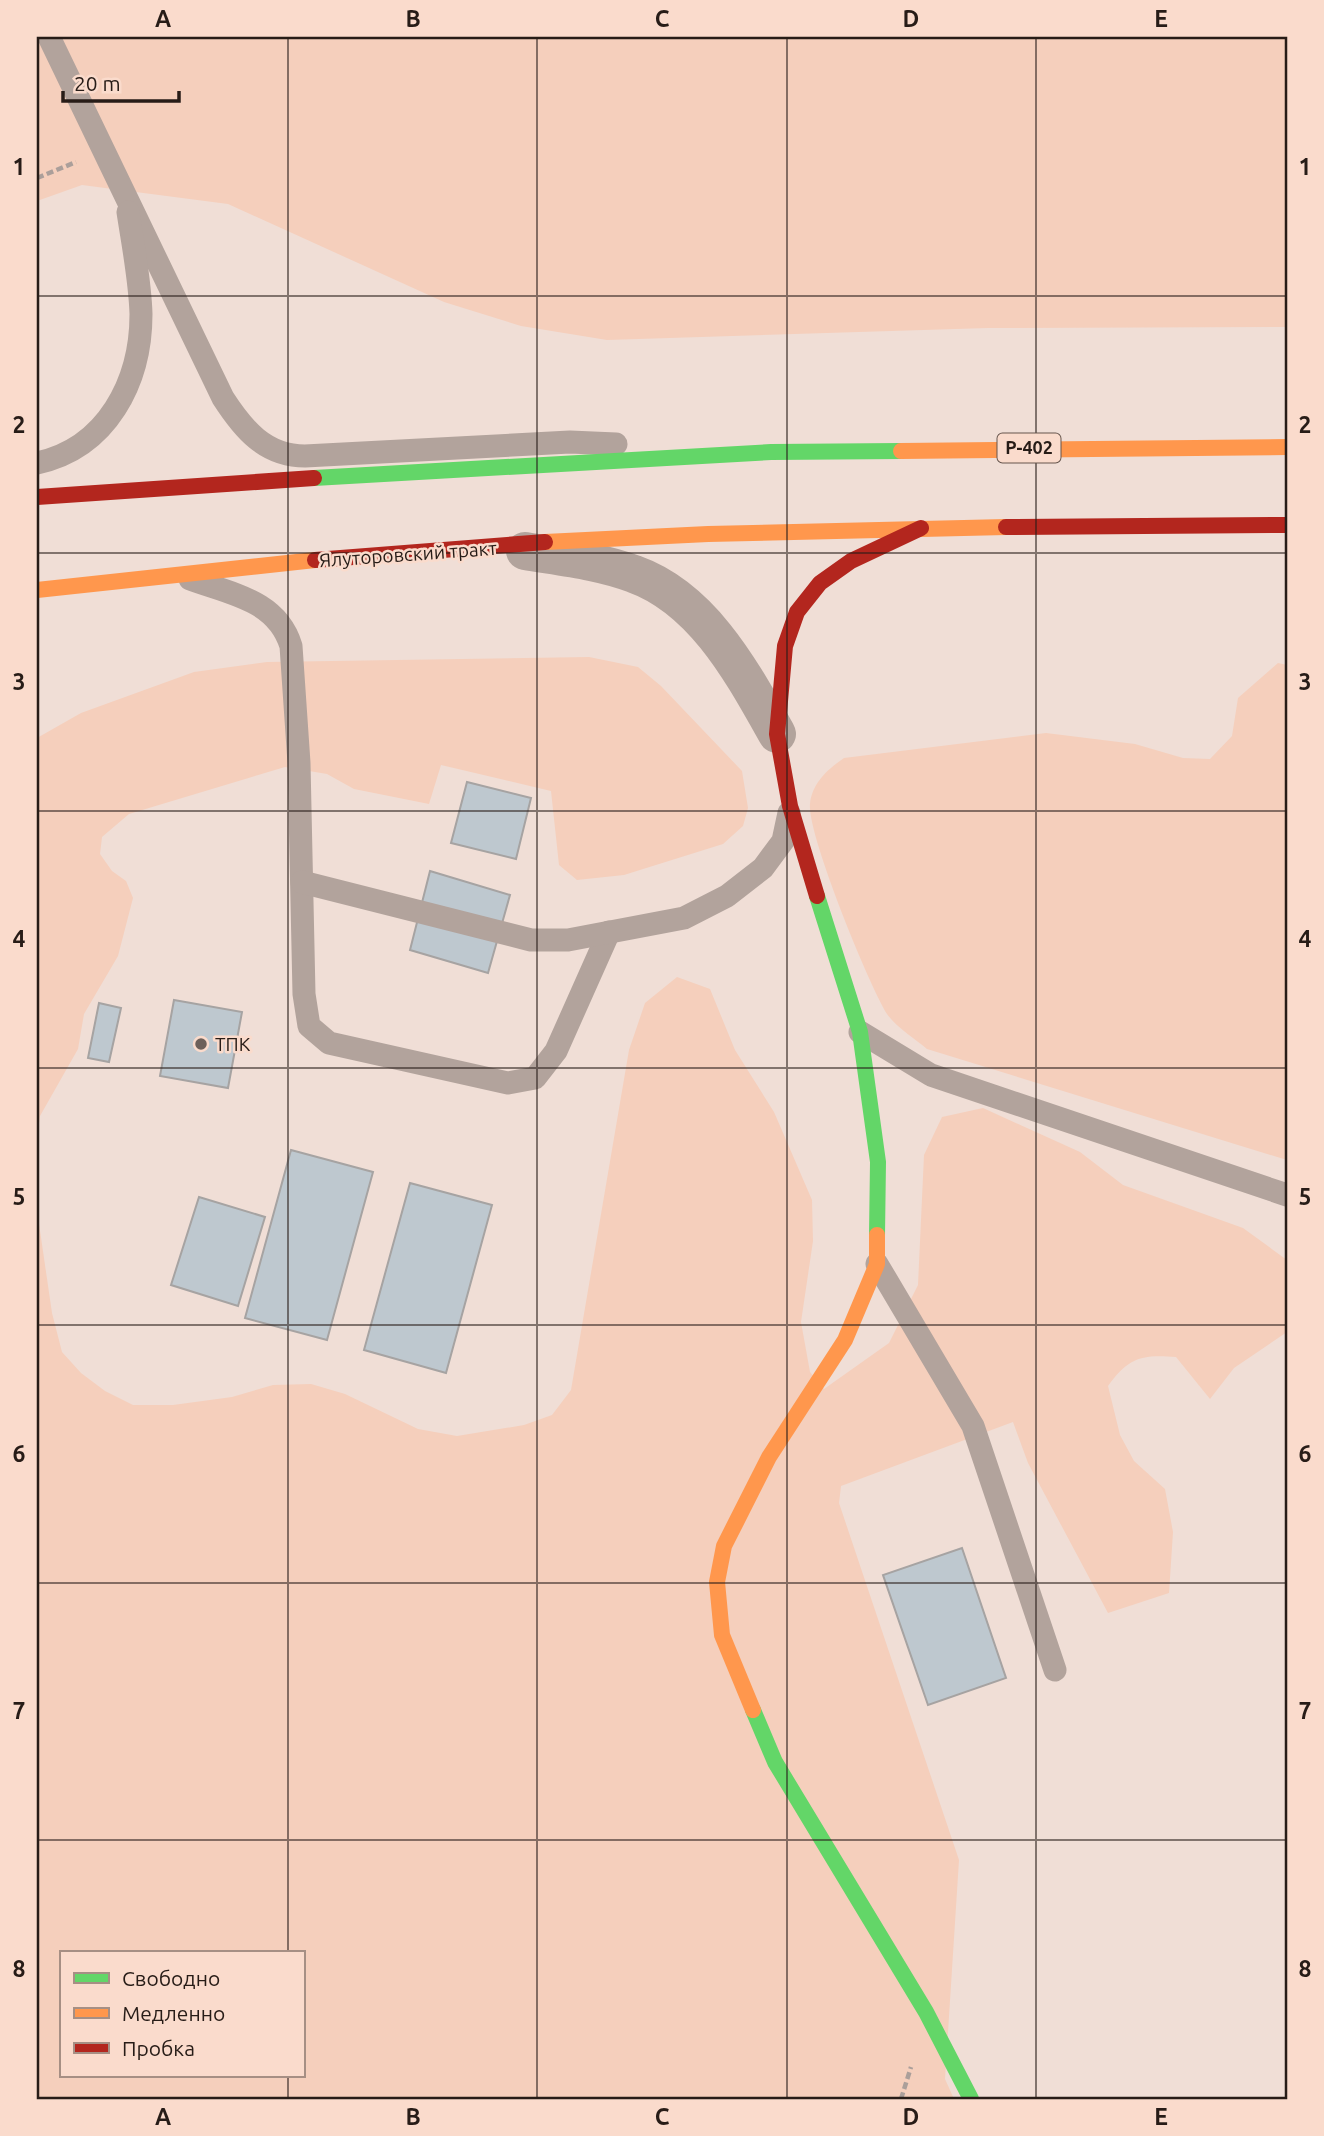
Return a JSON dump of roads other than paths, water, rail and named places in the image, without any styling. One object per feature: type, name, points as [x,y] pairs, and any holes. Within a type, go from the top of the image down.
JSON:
[{"type":"main road","name":"Р-402","points":[[771,452],[1287,447]]},
{"type":"main road","points":[[37,497],[771,452]]},
{"type":"main road","points":[[37,488],[139,489]]},
{"type":"main road","name":"Ялуторовский тракт","points":[[37,590],[363,555],[502,547],[920,528],[1287,525]]},
{"type":"main road","points":[[920,528],[851,561],[820,583],[797,612],[785,646],[777,734],[790,806],[860,1032],[878,1162],[877,1265],[845,1340],[769,1457],[724,1546],[717,1582],[722,1635],[775,1762],[926,2012],[971,2099]]},
{"type":"main road","points":[[72,603],[131,580]]},
{"type":"street","points":[[502,547],[636,574],[670,594],[691,611],[738,665],[777,734]]},
{"type":"lane","points":[[49,37],[106,149],[223,398],[242,428],[268,448],[290,456],[304,456],[570,442],[771,452]]},
{"type":"lane","points":[[37,463],[69,453],[87,442],[106,423],[124,398],[136,355],[141,313],[126,192]]},
{"type":"lane","points":[[179,576],[256,602],[279,619],[286,631],[290,646],[299,763],[304,994],[309,1026],[329,1043],[508,1083],[535,1078],[556,1051],[609,932]]},
{"type":"lane","points":[[302,882],[531,940],[568,940],[684,918],[727,896],[763,868],[783,841],[790,806]]},
{"type":"lane","points":[[860,1032],[932,1075],[1287,1195]]},
{"type":"lane","points":[[877,1265],[973,1426],[1055,1670]]},
{"type":"place","name":"ТПК","points":[[201,1044]]}]
